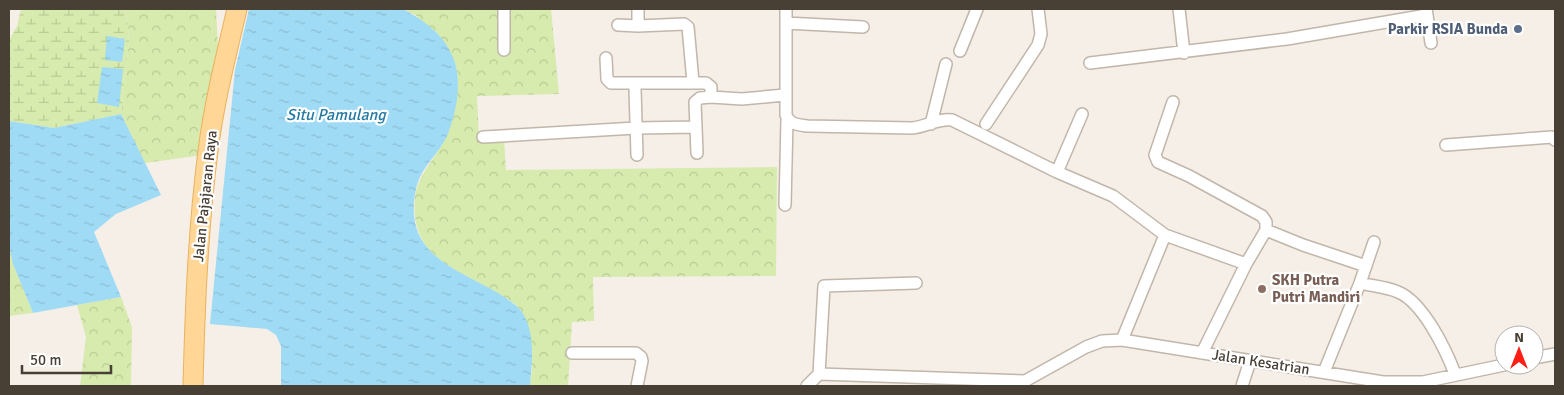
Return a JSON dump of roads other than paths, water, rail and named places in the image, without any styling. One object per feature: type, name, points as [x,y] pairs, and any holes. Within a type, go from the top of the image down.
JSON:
[{"type":"main road","name":"Jalan Pajajaran Raya","points":[[193,386],[198,251],[206,166],[217,94],[237,9]]},
{"type":"street","points":[[504,9],[504,50]]},
{"type":"street","points":[[638,9],[638,26]]},
{"type":"street","points":[[785,205],[787,120],[785,95],[786,9]]},
{"type":"street","points":[[960,51],[977,9]]},
{"type":"street","points":[[986,124],[1038,45],[1041,34],[1038,9]]},
{"type":"street","points":[[1179,9],[1184,53]]},
{"type":"street","points":[[1090,63],[1287,39],[1427,12],[1431,43]]},
{"type":"street","points":[[786,23],[863,27]]},
{"type":"street","points":[[618,25],[684,24],[688,26],[693,82]]},
{"type":"street","points":[[606,58],[607,79],[611,83],[706,83],[711,87],[711,97]]},
{"type":"street","points":[[931,124],[946,64]]},
{"type":"street","points":[[635,88],[637,155]]},
{"type":"street","points":[[698,153],[695,102],[700,98],[742,99],[785,95]]},
{"type":"street","points":[[1172,102],[1155,159],[1262,216],[1266,222],[1266,230],[1246,264],[1202,353]]},
{"type":"street","points":[[1057,172],[1082,114]]},
{"type":"street","points":[[787,120],[792,123],[808,126],[912,128],[942,120],[952,120],[1057,172],[1113,196],[1165,235],[1246,264]]},
{"type":"street","points":[[482,137],[636,128],[696,127]]},
{"type":"street","points":[[1446,145],[1552,136],[1555,140]]},
{"type":"street","points":[[1266,230],[1366,266]]},
{"type":"street","points":[[1122,340],[1165,235]]},
{"type":"street","points":[[1324,372],[1360,283],[1374,242]]},
{"type":"street","points":[[807,386],[819,374],[824,286],[916,283]]},
{"type":"street","points":[[1360,283],[1398,292],[1416,304],[1429,322],[1455,374]]},
{"type":"street","name":"Jalan Kesatrian","points":[[1025,384],[1086,347],[1102,341],[1122,340],[1383,382],[1430,381],[1494,366]]},
{"type":"street","points":[[572,353],[636,353],[641,357],[642,361],[637,386]]},
{"type":"street","points":[[1242,386],[1250,361]]},
{"type":"street","points":[[819,374],[1025,384]]},
{"type":"water","name":"Situ Pamulang","points":[[249,9],[403,9],[424,22],[443,40],[452,55],[457,74],[456,106],[447,136],[420,177],[417,186],[414,215],[417,230],[433,254],[458,272],[501,295],[522,312],[529,329],[532,348],[530,386],[281,386],[281,346],[276,335],[267,329],[210,324],[235,70]]},
{"type":"water","points":[[107,36],[125,39],[122,62],[105,60]]},
{"type":"water","points":[[102,67],[123,69],[119,107],[97,103]]},
{"type":"water","points":[[121,114],[161,195],[116,214],[94,232],[121,297],[33,313],[13,264],[9,246],[9,121],[54,128]]},
{"type":"place","name":"Parkir RSIA Bunda","points":[[1518,29]]},
{"type":"place","name":"SKH Putra Putri Mandiri","points":[[1262,289]]}]
